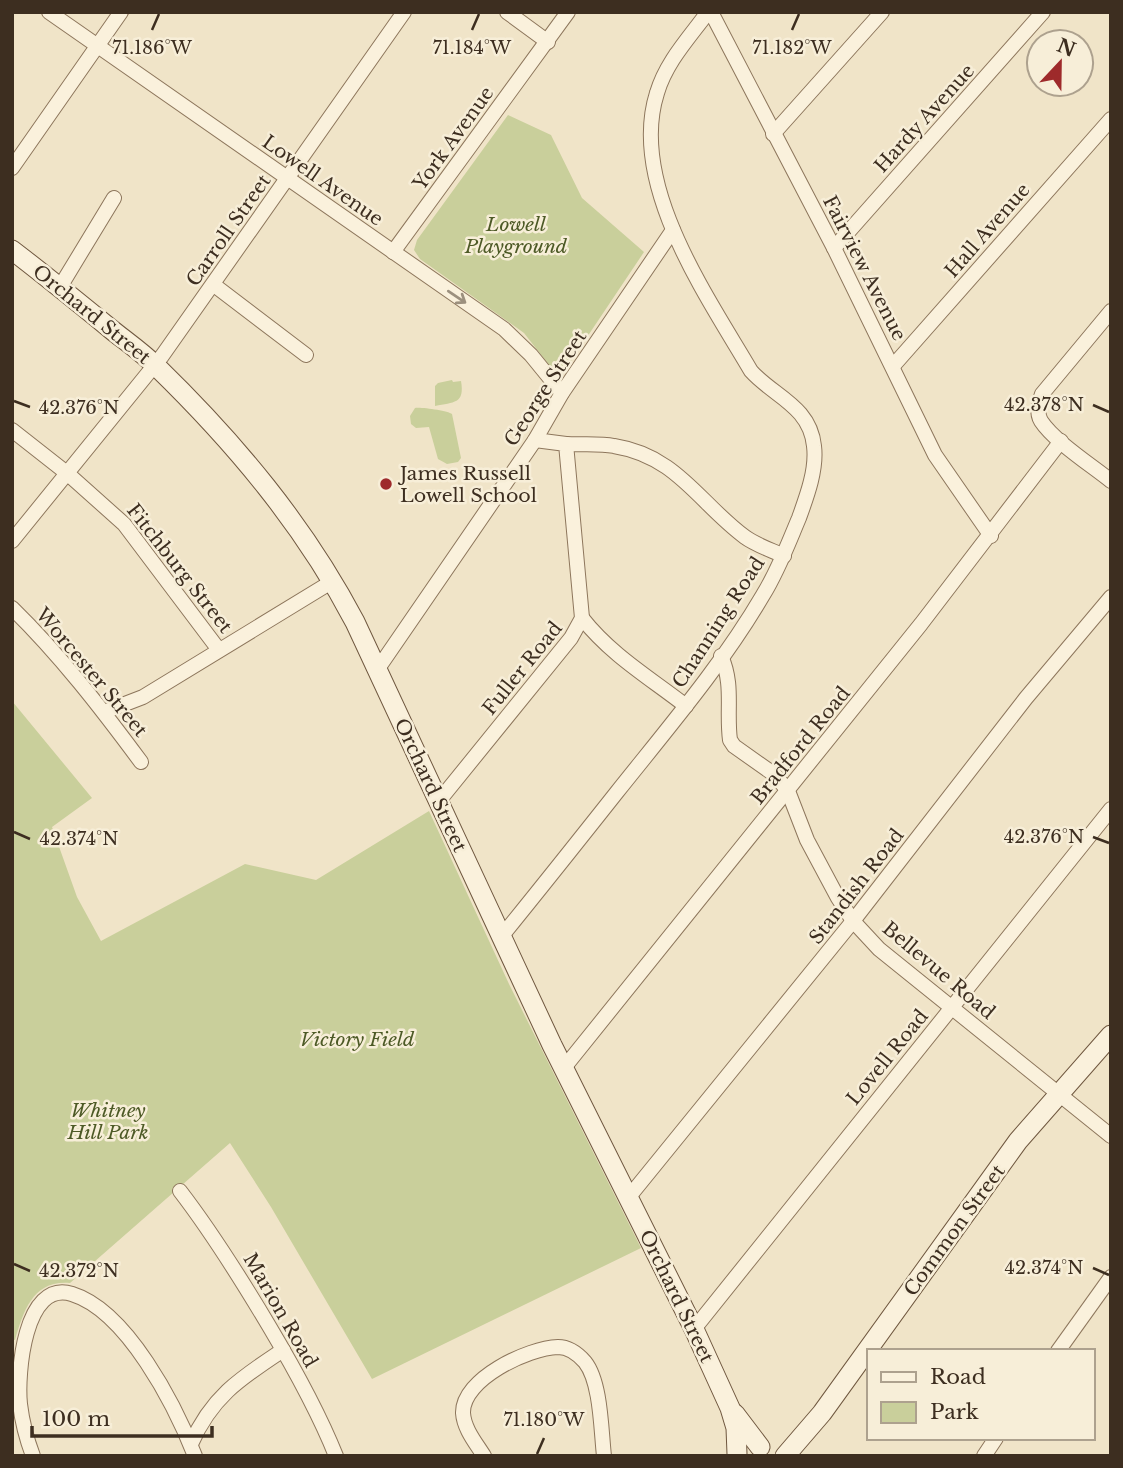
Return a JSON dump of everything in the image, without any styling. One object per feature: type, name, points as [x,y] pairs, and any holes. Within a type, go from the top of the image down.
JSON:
[{"type":"main road","name":"Orchard Street","points":[[12,250],[155,365],[216,427],[269,489],[333,581],[564,1069],[694,1329],[730,1408],[736,1428],[737,1455]]},
{"type":"main road","name":"Common Street","points":[[785,1456],[806,1433],[998,1168],[1111,1035]]},
{"type":"main road","name":"Orchard Street","points":[[730,1408],[766,1450]]},
{"type":"main road","points":[[737,1455],[746,1448],[766,1450],[806,1433]]},
{"type":"street","name":"Lowell Avenue","points":[[49,12],[504,330],[531,355],[562,393]]},
{"type":"street","points":[[12,168],[121,12]]},
{"type":"street","name":"Carroll Street","points":[[12,541],[155,365],[404,12]]},
{"type":"street","points":[[507,12],[548,42]]},
{"type":"street","name":"York Avenue","points":[[397,255],[568,12]]},
{"type":"street","name":"Fairview Avenue","points":[[710,12],[834,248],[935,455],[991,536]]},
{"type":"street","name":"Channing Road","points":[[501,937],[686,706],[763,596],[784,555],[804,504],[812,473],[814,444],[806,421],[791,401],[762,384],[751,371],[698,281],[673,230],[657,182],[651,150],[651,117],[657,93],[671,61],[710,12]]},
{"type":"street","points":[[773,134],[882,12]]},
{"type":"street","name":"Hardy Avenue","points":[[834,248],[1043,12]]},
{"type":"street","name":"Hall Avenue","points":[[893,366],[1111,120]]},
{"type":"street","points":[[60,287],[114,198]]},
{"type":"street","name":"George Street","points":[[377,670],[535,440],[562,393],[673,230]]},
{"type":"street","points":[[214,285],[306,355]]},
{"type":"street","points":[[1111,311],[1042,394],[1038,406],[1040,420],[1111,481]]},
{"type":"street","name":"Fitchburg Street","points":[[12,430],[68,474],[124,524],[219,650]]},
{"type":"street","points":[[535,440],[613,445],[651,458],[682,477],[746,537],[784,555]]},
{"type":"street","name":"Bradford Road","points":[[564,1069],[991,536],[1062,441]]},
{"type":"street","name":"Fuller Road","points":[[438,802],[571,638],[582,618],[566,444]]},
{"type":"street","points":[[104,712],[142,697],[333,581]]},
{"type":"street","name":"Standish Road","points":[[628,1198],[853,921],[1026,698],[1111,597]]},
{"type":"street","name":"Worcester Street","points":[[12,608],[39,635],[104,712],[141,762]]},
{"type":"street","points":[[582,618],[598,639],[686,706]]},
{"type":"street","name":"Bellevue Road","points":[[721,656],[728,672],[730,740],[734,746],[775,775],[788,791],[807,840],[853,921],[878,949],[1111,1136]]},
{"type":"street","name":"Lovell Road","points":[[694,1329],[1111,809]]},
{"type":"street","name":"Marion Road","points":[[180,1191],[220,1245],[283,1350],[321,1421],[336,1456]]},
{"type":"street","points":[[1059,1349],[1111,1277]]},
{"type":"street","points":[[33,1456],[20,1406],[20,1368],[33,1316],[43,1301],[56,1293],[71,1294],[90,1302],[114,1322],[155,1378],[193,1450]]},
{"type":"street","points":[[484,1456],[465,1421],[463,1412],[469,1393],[483,1377],[494,1371],[537,1351],[557,1347],[573,1351],[591,1372],[604,1456]]},
{"type":"street","points":[[193,1450],[204,1418],[225,1391],[283,1350]]},
{"type":"street","points":[[984,1456],[995,1440]]},
{"type":"green space","name":"Lowell Playground","points":[[508,115],[551,135],[582,198],[644,252],[561,376],[556,374],[524,333],[420,259],[414,250],[417,240]]},
{"type":"green space","points":[[452,380],[461,381],[460,398],[435,406],[435,386]]},
{"type":"green space","points":[[415,408],[452,414],[461,458],[458,462],[447,464],[438,459],[429,427],[416,428],[411,424],[410,416]]},
{"type":"green space","name":"Victory Field","points":[[12,701],[92,798],[52,827],[77,897],[101,941],[245,864],[316,880],[429,811],[509,984],[641,1248],[372,1379],[271,1207],[230,1143],[70,1283],[57,1283],[39,1292],[22,1318],[15,1340],[12,1339]]},
{"type":"place","name":"James Russell Lowell School","points":[[386,484]]},
{"type":"park label","name":"Whitney Hill Park","points":[[108,1121]]}]
